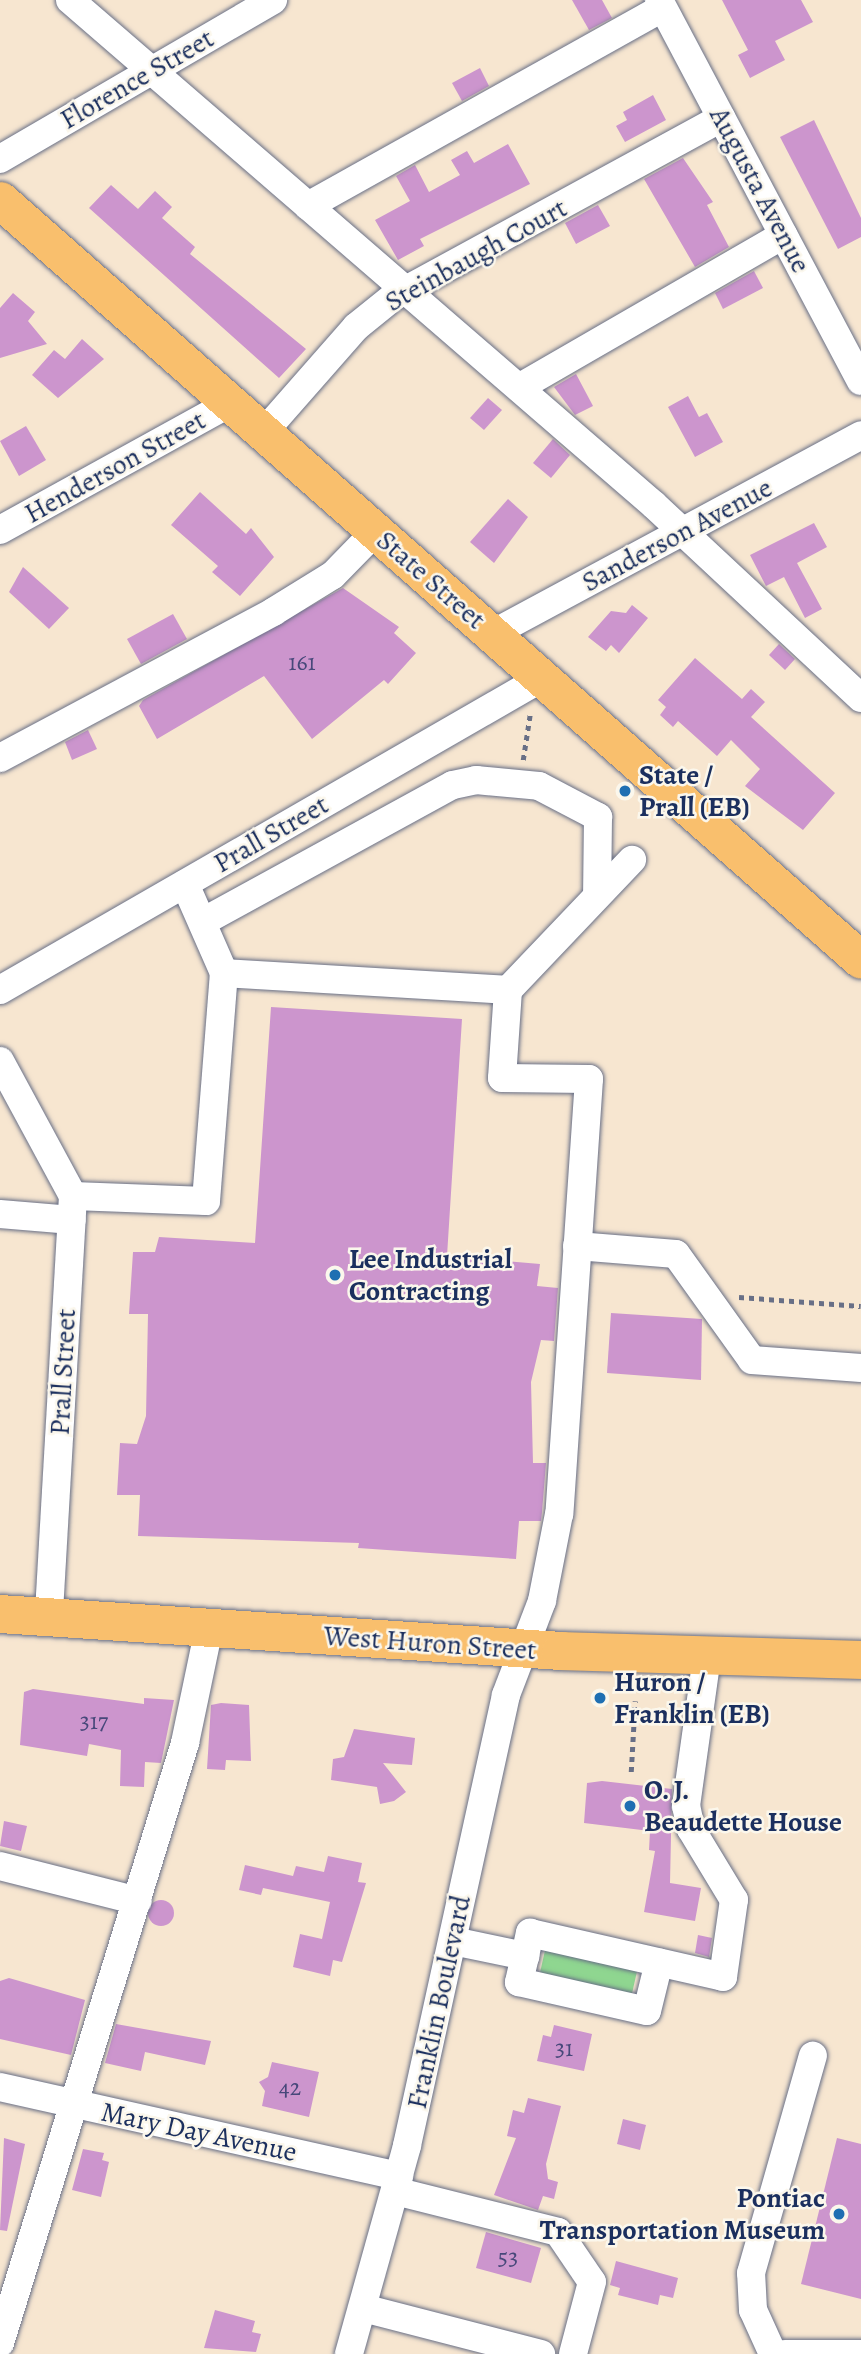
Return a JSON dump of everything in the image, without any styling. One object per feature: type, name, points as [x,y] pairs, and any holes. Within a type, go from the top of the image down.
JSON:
[{"type":"highway","name":"West Huron Street","points":[[0,1614],[523,1648],[707,1657],[861,1660]]},
{"type":"main road","name":"State Street","points":[[0,200],[492,634],[536,694],[861,960]]},
{"type":"street","points":[[70,0],[520,387],[861,698]]},
{"type":"street","name":"Florence Street","points":[[0,159],[153,70],[244,7],[273,0]]},
{"type":"street","points":[[308,206],[661,4]]},
{"type":"street","name":"Augusta Avenue","points":[[661,4],[861,381]]},
{"type":"street","name":"Steinbaugh Court","points":[[263,433],[356,327],[406,290],[721,118]]},
{"type":"street","points":[[520,387],[783,235]]},
{"type":"street","name":"Henderson Street","points":[[0,530],[230,403]]},
{"type":"street","name":"Sanderson Avenue","points":[[492,634],[683,534],[861,435]]},
{"type":"street","points":[[0,758],[273,612],[333,575],[376,531]]},
{"type":"street","name":"Prall Street","points":[[0,990],[366,780],[536,694]]},
{"type":"street","points":[[366,780],[390,821]]},
{"type":"street","points":[[206,920],[390,821],[476,780],[539,786],[598,817],[597,895]]},
{"type":"street","points":[[224,973],[508,990],[632,860]]},
{"type":"street","points":[[0,1214],[206,1201],[224,973],[206,920],[185,884]]},
{"type":"street","name":"Franklin Boulevard","points":[[349,2354],[397,2183],[506,1695],[542,1601],[559,1514],[589,1079],[502,1078],[508,990]]},
{"type":"street","points":[[0,1062],[72,1208]]},
{"type":"street","name":"Prall Street","points":[[49,1617],[72,1208]]},
{"type":"street","points":[[577,1246],[676,1254],[752,1360],[861,1368]]},
{"type":"street","points":[[0,2343],[6,2295],[78,2105],[138,1901],[203,1675],[209,1628]]},
{"type":"street","points":[[659,1962],[647,2011],[519,1982],[530,1933],[659,1962],[723,1977],[734,1917],[730,1888],[691,1829],[686,1806],[707,1657]]},
{"type":"street","points":[[0,1866],[138,1901]]},
{"type":"street","points":[[453,1941],[525,1956]]},
{"type":"street","points":[[773,2354],[753,2310],[751,2273],[813,2056]]},
{"type":"street","name":"Mary Day Avenue","points":[[0,2087],[397,2183],[558,2232],[592,2282],[573,2354]]},
{"type":"street","points":[[363,2308],[541,2354]]},
{"type":"street","points":[[785,2354],[861,2354]]},
{"type":"path","points":[[521,769],[536,694]]},
{"type":"path","points":[[731,1297],[861,1306]]},
{"type":"path","points":[[631,1772],[635,1701]]},
{"type":"green space","points":[[546,1946],[638,1967],[631,1998],[539,1977]]},
{"type":"building","points":[[572,0],[602,0],[612,18],[589,30]]},
{"type":"building","points":[[722,0],[801,0],[813,22],[775,41],[785,60],[750,78],[738,55],[748,50]]},
{"type":"building","points":[[480,68],[489,86],[462,101],[452,83]]},
{"type":"building","points":[[653,95],[666,120],[625,142],[616,126],[627,120],[623,112]]},
{"type":"building","points":[[814,120],[861,218],[861,237],[838,249],[780,137]]},
{"type":"building","points":[[508,144],[530,184],[420,239],[424,246],[398,260],[375,220],[410,201],[396,176],[415,165],[429,192],[460,175],[451,160],[467,151],[474,163]]},
{"type":"building","points":[[683,158],[713,202],[707,205],[729,247],[695,267],[644,179]]},
{"type":"building","points":[[111,185],[138,209],[155,191],[172,207],[162,218],[195,247],[190,254],[306,349],[279,378],[89,208]]},
{"type":"building","points":[[598,205],[610,226],[576,244],[565,223]]},
{"type":"building","points":[[754,271],[763,288],[723,309],[715,293]]},
{"type":"building","points":[[13,293],[35,312],[28,321],[47,344],[0,358],[0,308]]},
{"type":"building","points":[[82,339],[104,359],[58,398],[32,375],[54,350],[65,359]]},
{"type":"building","points":[[576,374],[593,406],[575,415],[554,387]]},
{"type":"building","points":[[688,396],[699,417],[707,413],[723,442],[695,457],[668,407]]},
{"type":"building","points":[[488,398],[502,410],[484,430],[470,418]]},
{"type":"building","points":[[26,426],[46,460],[19,476],[0,441]]},
{"type":"building","points":[[553,439],[570,455],[551,478],[533,463]]},
{"type":"building","points":[[200,492],[246,534],[251,528],[274,557],[240,596],[212,572],[218,566],[171,525]]},
{"type":"building","points":[[508,499],[528,517],[494,563],[470,542]]},
{"type":"building","points":[[814,523],[827,547],[797,563],[822,609],[805,618],[784,577],[766,586],[750,555]]},
{"type":"building","points":[[23,567],[69,608],[49,629],[9,592]]},
{"type":"building","points":[[343,588],[399,627],[394,633],[416,653],[388,684],[384,680],[312,739],[264,676],[157,739],[139,706],[143,700]]},
{"type":"building","points":[[632,605],[648,618],[619,653],[611,645],[606,651],[588,637],[611,611],[626,613]]},
{"type":"building","points":[[173,614],[187,639],[141,664],[127,639]]},
{"type":"building","points":[[779,644],[795,659],[785,670],[769,655]]},
{"type":"building","points":[[695,658],[742,699],[751,689],[765,702],[751,717],[835,793],[803,830],[745,786],[760,769],[731,740],[717,756],[678,721],[673,727],[660,715],[666,707],[658,700]]},
{"type":"building","points":[[88,730],[97,749],[72,760],[65,742]]},
{"type":"building","name":"Lee Industrial Contracting","points":[[271,1007],[462,1019],[447,1256],[540,1264],[537,1286],[558,1288],[554,1341],[541,1340],[531,1382],[533,1463],[546,1463],[541,1521],[519,1521],[516,1559],[358,1548],[359,1543],[138,1536],[140,1495],[117,1495],[120,1443],[137,1444],[146,1416],[148,1314],[129,1314],[133,1252],[155,1252],[159,1237],[255,1243]]},
{"type":"building","points":[[611,1313],[702,1319],[701,1380],[607,1373]]},
{"type":"building","points":[[33,1689],[144,1704],[144,1698],[174,1700],[161,1763],[145,1762],[144,1787],[120,1786],[121,1750],[89,1744],[87,1756],[20,1745],[24,1692]]},
{"type":"building","points":[[211,1705],[249,1705],[251,1761],[226,1760],[225,1770],[207,1769]]},
{"type":"building","points":[[354,1729],[415,1738],[412,1765],[383,1763],[406,1792],[394,1801],[380,1804],[377,1787],[331,1780],[333,1759],[344,1757]]},
{"type":"building","name":"O. J. Beaudette House","points":[[602,1781],[672,1789],[670,1883],[701,1888],[695,1921],[644,1912],[655,1851],[649,1850],[650,1831],[584,1823],[587,1783]]},
{"type":"building","points":[[4,1821],[27,1826],[21,1851],[0,1846]]},
{"type":"building","points":[[328,1856],[362,1863],[358,1882],[366,1883],[342,1962],[333,1960],[330,1976],[293,1967],[300,1934],[322,1939],[330,1902],[263,1888],[261,1895],[239,1890],[245,1865],[293,1876],[296,1866],[324,1872]]},
{"type":"building","points":[[161,1900],[170,1904],[174,1913],[170,1922],[161,1926],[152,1922],[148,1913],[152,1904]]},
{"type":"building","points":[[698,1935],[712,1938],[709,1957],[695,1953]]},
{"type":"building","points":[[9,1978],[85,2000],[71,2055],[0,2039],[0,1981]]},
{"type":"building","points":[[116,2024],[211,2041],[205,2065],[145,2052],[141,2071],[105,2063]]},
{"type":"building","points":[[554,2025],[592,2034],[584,2071],[537,2061],[543,2035],[551,2037]]},
{"type":"building","points":[[272,2062],[319,2072],[309,2117],[262,2106],[265,2091],[259,2082],[268,2077]]},
{"type":"building","points":[[528,2098],[561,2106],[546,2164],[548,2179],[558,2182],[554,2199],[543,2196],[538,2210],[494,2195],[516,2138],[507,2136],[513,2110],[524,2113]]},
{"type":"building","points":[[623,2119],[646,2125],[640,2150],[617,2144]]},
{"type":"building","points":[[4,2138],[25,2144],[7,2231],[0,2230]]},
{"type":"building","name":"Pontiac Transportation Museum","points":[[837,2138],[861,2144],[861,2299],[801,2284]]},
{"type":"building","points":[[83,2149],[104,2153],[102,2160],[109,2162],[101,2197],[72,2190]]},
{"type":"building","points":[[486,2232],[541,2248],[531,2283],[476,2268]]},
{"type":"building","points":[[616,2261],[678,2278],[673,2298],[660,2295],[658,2305],[618,2295],[620,2288],[610,2285]]},
{"type":"building","points":[[215,2310],[255,2321],[252,2332],[261,2334],[256,2352],[204,2348]]},
{"type":"place","name":"State / Prall (EB)","points":[[625,791]]},
{"type":"place","name":"Lee Industrial Contracting","points":[[335,1275]]},
{"type":"place","name":"Huron / Franklin (EB)","points":[[600,1698]]},
{"type":"place","name":"O. J. Beaudette House","points":[[630,1806]]},
{"type":"place","name":"Pontiac Transportation Museum","points":[[839,2214]]}]
